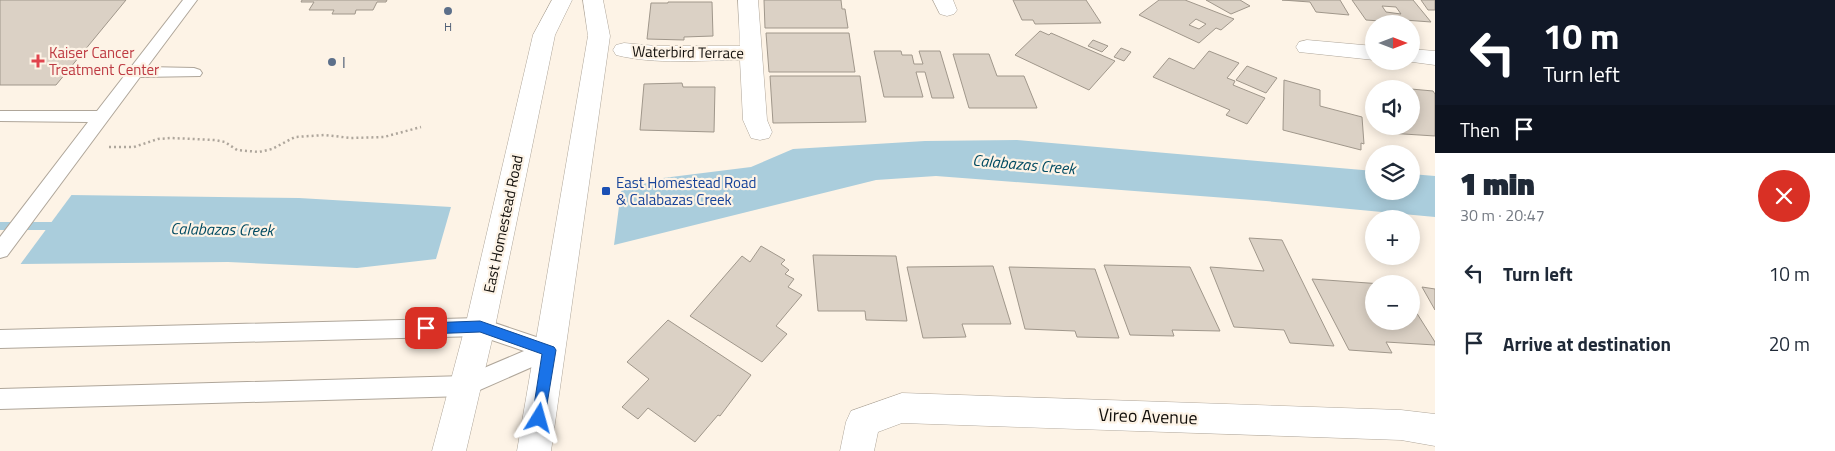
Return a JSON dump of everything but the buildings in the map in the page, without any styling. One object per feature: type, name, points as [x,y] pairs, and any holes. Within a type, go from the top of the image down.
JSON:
[{"type":"main road","name":"East Homestead Road","points":[[450,451],[480,327],[544,35],[562,0]]},
{"type":"main road","points":[[534,451],[599,36],[593,0]]},
{"type":"main road","name":"Waterbird Terrace","points":[[748,0],[755,120],[760,132]]},
{"type":"main road","points":[[1307,47],[1365,52]]},
{"type":"main road","name":"Waterbird Terrace","points":[[624,50],[656,53],[751,54]]},
{"type":"main road","points":[[1420,57],[1435,58]]},
{"type":"main road","name":"Vireo Avenue","points":[[860,437],[902,408],[1401,425],[1435,430]]},
{"type":"lane","points":[[0,251],[190,0]]},
{"type":"lane","points":[[136,72],[194,73]]},
{"type":"lane","points":[[0,116],[100,117]]},
{"type":"lane","points":[[0,340],[480,327],[549,350]]},
{"type":"lane","points":[[0,398],[466,386],[549,350]]},
{"type":"path","points":[[107,147],[134,147],[158,139],[171,138],[215,140],[225,142],[237,150],[259,152],[272,149],[295,137],[325,135],[343,138],[377,138],[400,134],[421,127]]},
{"type":"water","points":[[1017,140],[1365,170],[1365,200],[1420,200],[1420,175],[1435,176],[1435,217],[1420,216],[1420,210],[1365,210],[936,176],[876,180],[614,245],[621,191],[663,178],[751,167],[793,149],[925,141]]},
{"type":"water","points":[[70,195],[299,198],[451,207],[436,259],[357,268],[228,262],[20,264]]},
{"type":"pier","points":[[73,193],[18,266],[18,262],[68,194]]},
{"type":"waterway","name":"Calabazas Creek","points":[[0,226],[59,226]]},
{"type":"place","name":"H","points":[[448,11]]},
{"type":"place","name":"Kaiser Cancer Treatment Center","points":[[38,61]]},
{"type":"place","name":"I","points":[[332,62]]},
{"type":"place","name":"East Homestead Road & Calabazas Creek","points":[[606,191]]},
{"type":"route","points":[[426,328],[480,327],[549,350],[539,418]]}]
